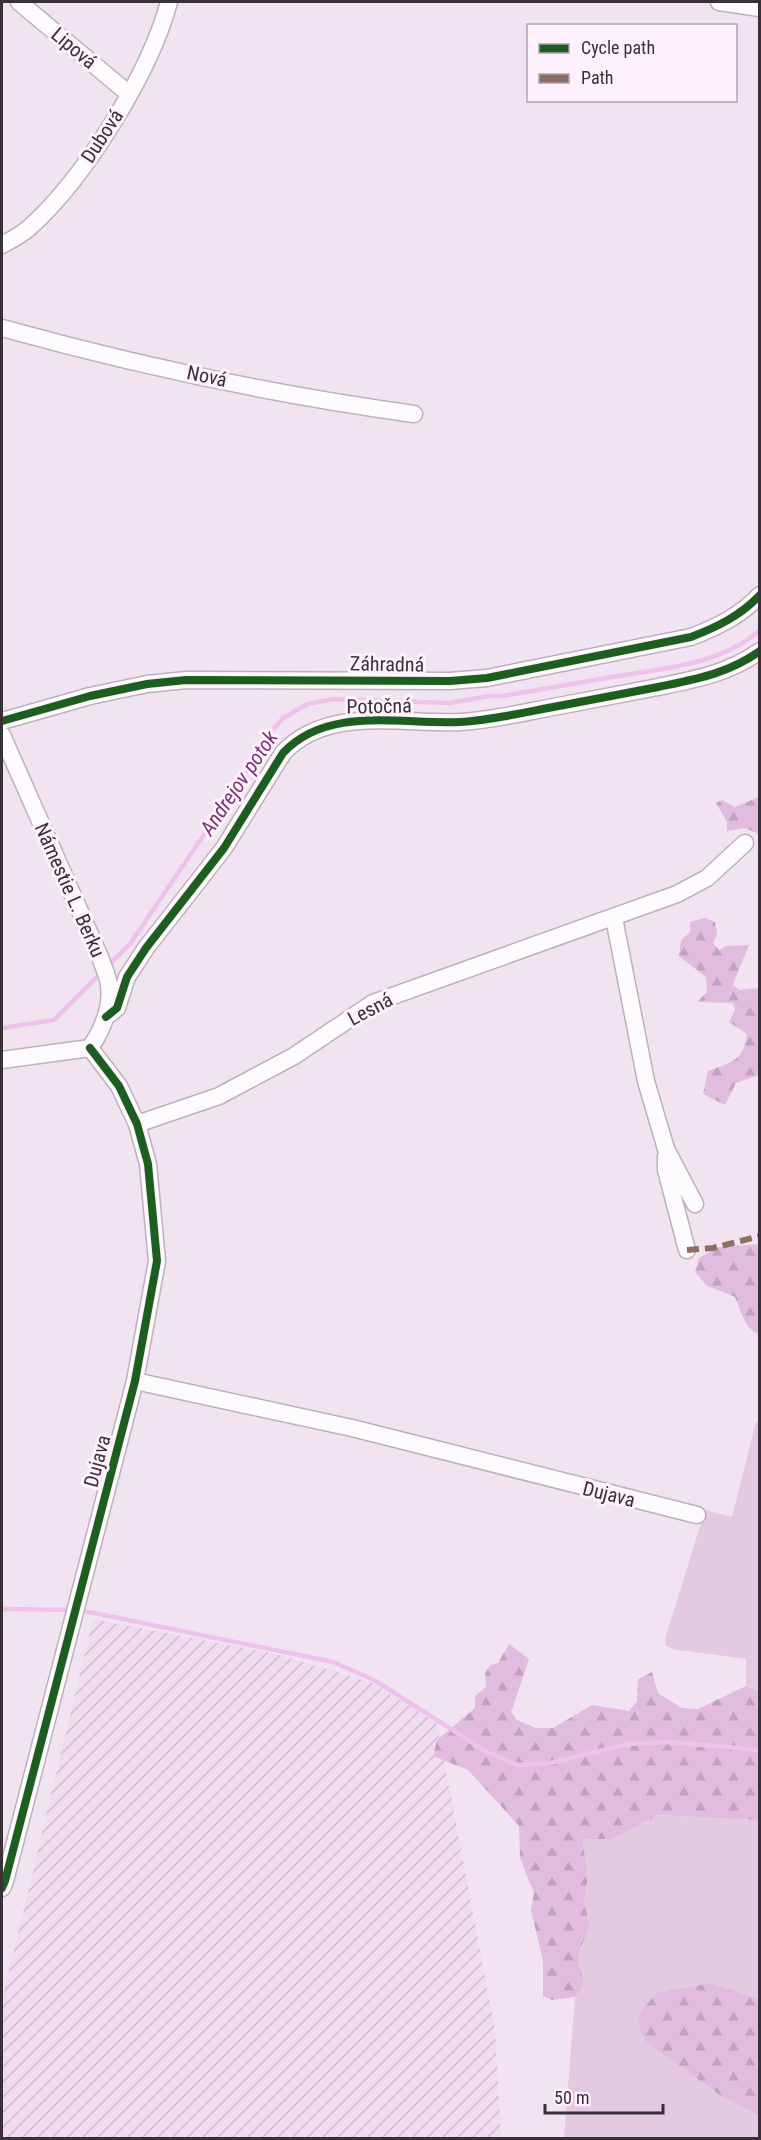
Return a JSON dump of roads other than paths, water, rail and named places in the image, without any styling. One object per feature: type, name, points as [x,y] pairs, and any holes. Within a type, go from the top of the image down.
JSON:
[{"type":"street","name":"Lipová","points":[[20,2],[129,94]]},
{"type":"street","name":"Dubová","points":[[2,245],[27,230],[73,179],[99,145],[129,94],[148,55],[169,2]]},
{"type":"street","points":[[719,2],[759,8]]},
{"type":"street","name":"Nová","points":[[2,328],[330,403],[414,414]]},
{"type":"street","name":"Záhradná","points":[[2,721],[119,688],[186,680],[414,682],[488,678],[691,637],[734,617],[759,595]]},
{"type":"street","name":"Potočná","points":[[106,1017],[117,1008],[127,978],[146,948],[224,848],[283,753],[295,741],[308,733],[340,723],[461,722],[603,698],[711,676],[736,666],[759,651]]},
{"type":"street","name":"Námestie L. Berku","points":[[2,735],[100,957],[109,984],[106,1017],[90,1048]]},
{"type":"street","name":"Lesná","points":[[137,1124],[219,1096],[294,1056],[373,1003],[677,894],[707,878],[745,843]]},
{"type":"street","points":[[614,918],[646,1081],[666,1149],[695,1204]]},
{"type":"street","points":[[2,1060],[90,1048]]},
{"type":"street","name":"Dujava","points":[[2,1888],[135,1381],[157,1261],[148,1164],[137,1124],[119,1086],[90,1048]]},
{"type":"street","points":[[666,1149],[666,1170],[687,1250]]},
{"type":"street","name":"Dujava","points":[[135,1381],[352,1428],[697,1515]]},
{"type":"waterway","name":"Andrejov potok","points":[[107,967],[130,944],[245,774],[258,748],[283,718],[308,704],[333,699],[450,703],[489,696],[503,696],[690,664],[728,651],[745,642],[760,630]]},
{"type":"waterway","name":"Andrejov potok","points":[[2,1028],[54,1020],[101,973]]},
{"type":"waterway","points":[[2,1609],[79,1610],[333,1662],[374,1680],[487,1752],[518,1765],[550,1763],[628,1744],[668,1742],[760,1750]]}]
